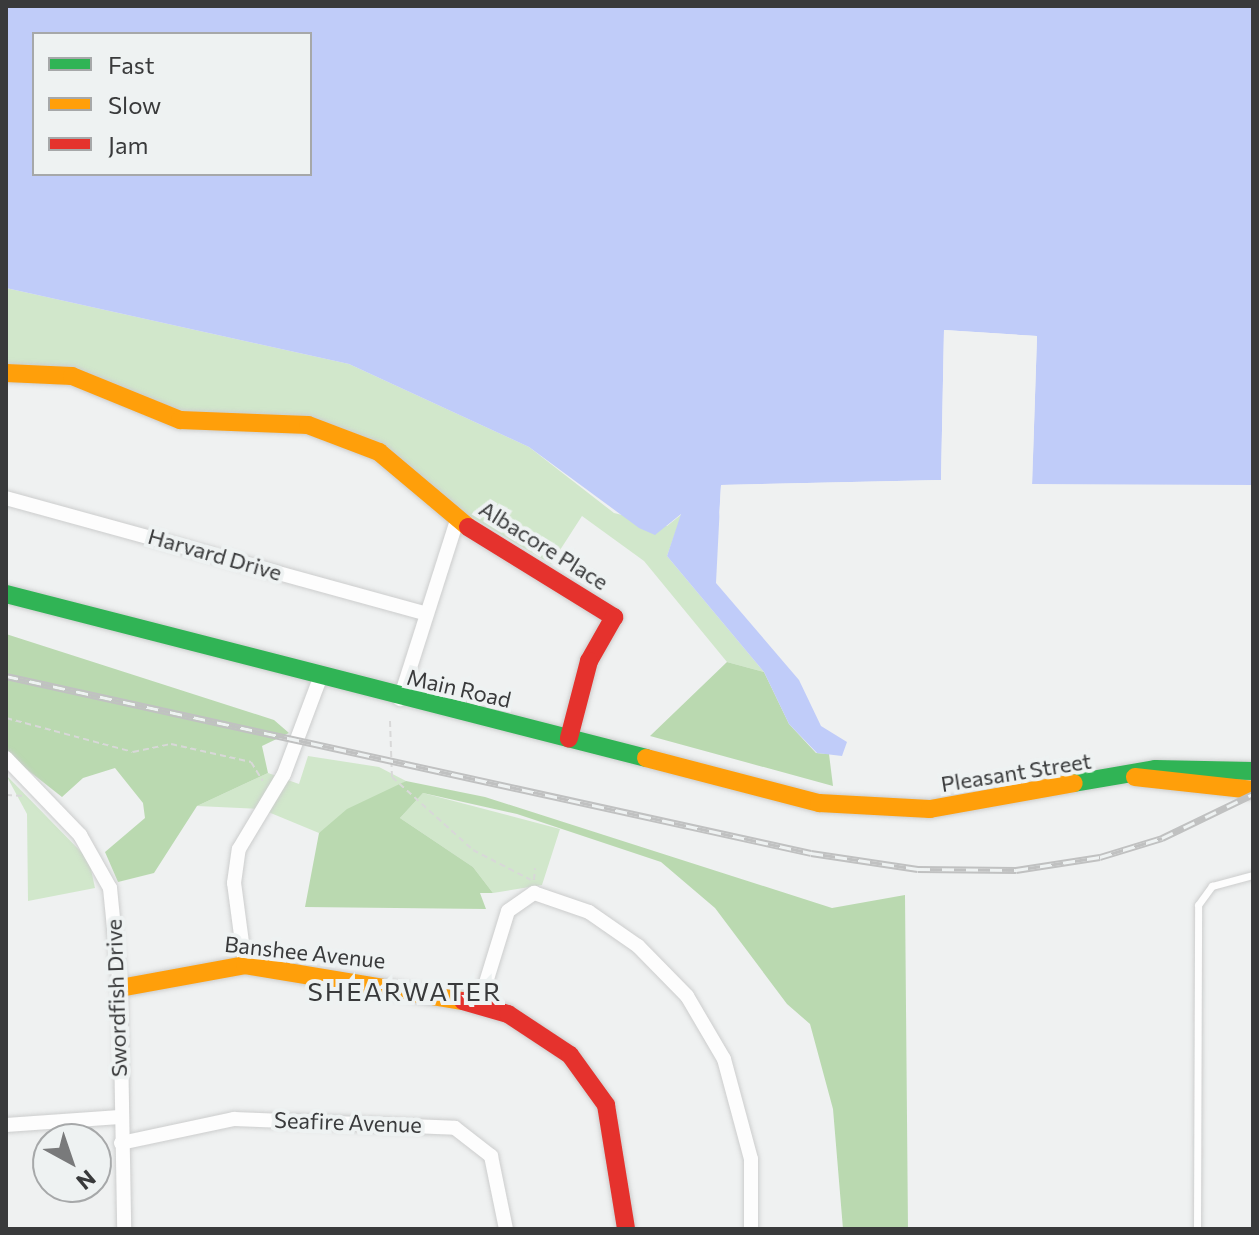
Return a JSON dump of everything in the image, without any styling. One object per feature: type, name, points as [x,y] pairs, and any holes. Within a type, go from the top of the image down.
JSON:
[{"type":"street","points":[[6,373],[72,376],[180,420],[269,422],[339,434],[379,452],[457,520]]},
{"type":"street","name":"Harvard Drive","points":[[6,498],[424,613]]},
{"type":"street","name":"Albacore Place","points":[[400,699],[424,613],[457,520],[614,617],[589,661],[569,738]]},
{"type":"street","name":"Main Road","points":[[6,594],[400,699],[569,738],[776,796],[905,809]]},
{"type":"street","points":[[245,965],[234,872],[245,833],[301,739],[320,678]]},
{"type":"street","name":"Swordfish Drive","points":[[6,758],[54,804],[103,869],[120,988],[124,1229]]},
{"type":"street","name":"Pleasant Street","points":[[905,809],[1205,765],[1253,771]]},
{"type":"street","name":"Pleasant Street","points":[[1135,777],[1253,790]]},
{"type":"street","points":[[480,1002],[508,911],[534,888],[624,934],[701,1014],[744,1124],[751,1229]]},
{"type":"street","name":"Banshee Avenue","points":[[120,988],[171,973],[245,965],[480,1002],[543,1033],[593,1083],[614,1130],[626,1229]]},
{"type":"street","points":[[6,1125],[120,1117]]},
{"type":"street","name":"Seafire Avenue","points":[[121,1143],[234,1119],[455,1128],[491,1156],[506,1229]]},
{"type":"lane","points":[[1197,1229],[1198,905],[1212,886],[1253,875]]},
{"type":"path","points":[[82,6],[100,6]]},
{"type":"path","points":[[6,718],[133,752],[171,744],[251,762],[268,798]]},
{"type":"path","points":[[390,721],[392,777],[473,850],[534,888],[535,868]]},
{"type":"green space","points":[[6,288],[349,364],[529,447],[614,513],[667,526],[682,514],[667,556],[764,672],[727,662],[644,561],[582,516],[551,564],[456,508],[381,445],[199,415],[6,366]]},
{"type":"green space","points":[[6,634],[274,720],[289,733],[262,746],[268,773],[197,806],[154,873],[118,882],[105,852],[145,818],[143,803],[115,768],[83,778],[62,797],[6,753]]},
{"type":"green space","points":[[727,662],[764,672],[789,724],[816,753],[829,754],[833,786],[650,736]]},
{"type":"green space","points":[[308,756],[379,767],[406,781],[319,833],[261,809],[197,806],[268,773],[299,784]]},
{"type":"green space","points":[[6,775],[89,860],[95,888],[28,901],[27,814]]},
{"type":"green space","points":[[406,781],[485,797],[832,908],[905,895],[908,1229],[843,1229],[833,1109],[810,1024],[787,1004],[715,908],[661,862],[517,814],[423,793],[400,818],[473,867],[493,893],[480,893],[486,909],[305,907],[319,833],[347,809]]},
{"type":"green space","points":[[423,793],[560,829],[542,885],[493,893],[473,867],[400,818]]},
{"type":"water","points":[[6,6],[1253,6],[1253,485],[1032,484],[1037,336],[944,330],[941,480],[721,485],[716,583],[799,680],[821,726],[847,742],[842,756],[817,753],[789,724],[764,672],[667,556],[681,514],[655,535],[639,528],[529,447],[349,364],[6,288]]},
{"type":"pier","points":[[944,330],[1037,336],[1032,488],[1033,340],[948,334],[944,484],[724,489],[719,518],[721,485],[941,480]]},
{"type":"railway","points":[[6,676],[811,853],[918,869],[1016,870],[1100,857],[1162,838],[1253,794]]},
{"type":"traffic: fast","points":[[6,594],[646,758]]},
{"type":"traffic: fast","points":[[1074,783],[1155,769],[1253,771]]},
{"type":"traffic: slow","points":[[6,373],[72,376],[180,420],[308,425],[379,452],[468,527]]},
{"type":"traffic: slow","points":[[646,758],[819,803],[930,809],[1074,783]]},
{"type":"traffic: slow","points":[[1135,777],[1253,790]]},
{"type":"traffic: slow","points":[[120,988],[245,965],[463,1001]]},
{"type":"traffic: jam","points":[[468,527],[614,617],[589,661],[569,738]]},
{"type":"traffic: jam","points":[[463,1001],[508,1014],[570,1055],[606,1105],[626,1229]]},
{"type":"district","name":"SHEARWATER","points":[[405,991]]}]
